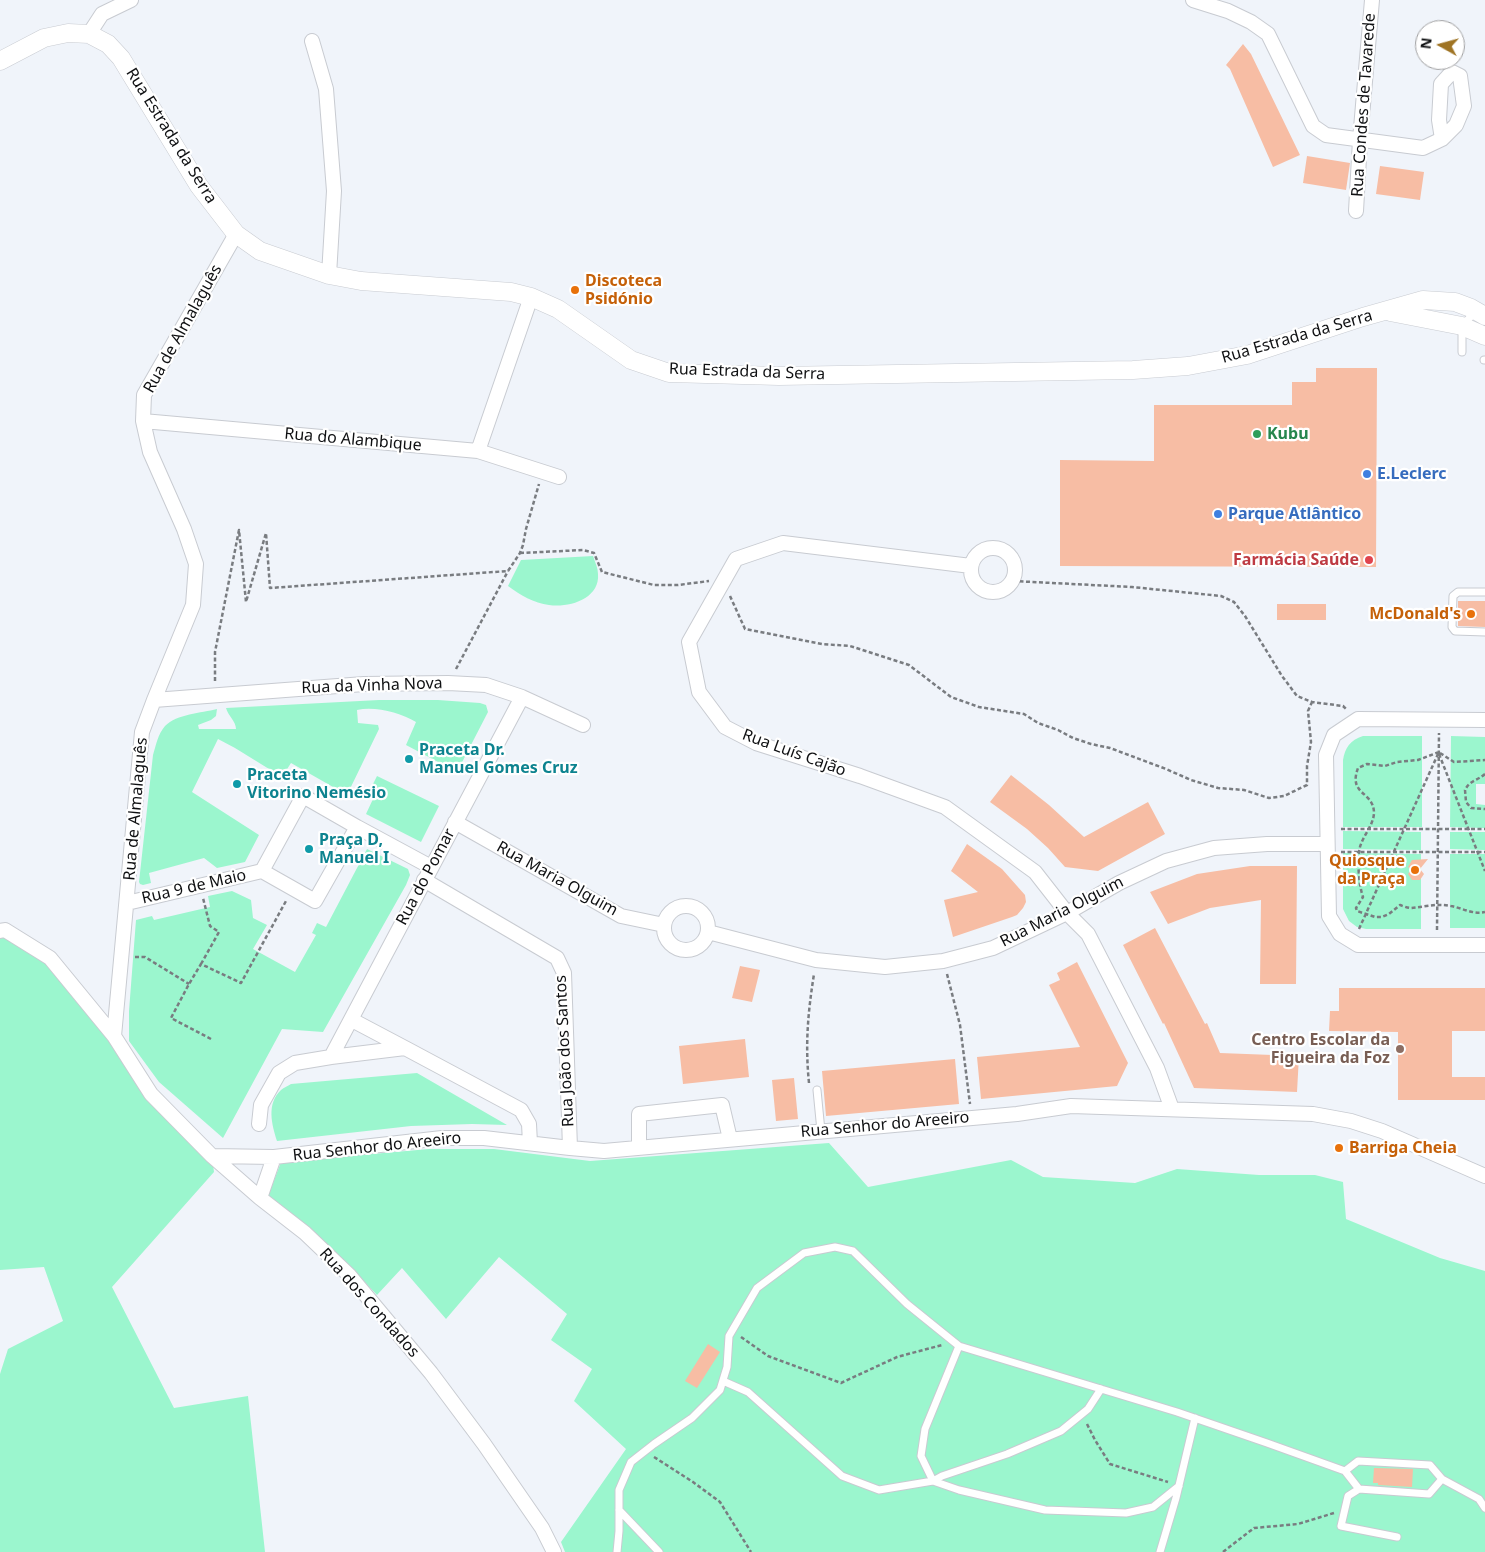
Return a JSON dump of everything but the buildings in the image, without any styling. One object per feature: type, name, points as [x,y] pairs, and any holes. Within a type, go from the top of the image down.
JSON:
[{"type":"street","points":[[0,61],[44,38],[68,33],[89,34],[102,14],[131,0]]},
{"type":"street","points":[[1193,0],[1228,10],[1251,22],[1268,34],[1313,126],[1326,135],[1423,148],[1442,139]]},
{"type":"street","name":"Rua Condes de Tavarede","points":[[1356,210],[1372,0]]},
{"type":"street","name":"Rua Estrada da Serra","points":[[89,34],[108,44],[121,58],[199,186],[236,234],[260,250],[328,275],[361,282],[511,292],[531,297],[558,309],[631,360],[669,373],[778,376],[1133,370],[1188,366],[1247,356],[1363,317],[1422,300],[1454,302],[1481,313]]},
{"type":"street","points":[[312,41],[326,89],[333,182],[328,275]]},
{"type":"street","name":"Rua de Almalaguês","points":[[114,1036],[142,732],[193,605],[196,564],[184,529],[150,452],[143,420],[144,395],[236,234]]},
{"type":"street","points":[[478,452],[531,297]]},
{"type":"street","name":"Rua Estrada da Serra","points":[[1388,311],[1462,326],[1485,336]]},
{"type":"street","name":"Rua do Alambique","points":[[143,420],[478,452],[559,477]]},
{"type":"street","name":"Rua Luís Cajão","points":[[971,566],[783,543],[736,559],[689,642],[699,692],[725,726],[756,743],[860,776],[945,807],[1035,872],[1067,913],[1088,934],[1157,1068],[1172,1109]]},
{"type":"street","points":[[996,547],[1005,550],[1011,556],[1015,564],[1016,573],[1013,581],[1007,588],[990,592],[982,589],[975,583],[971,566],[974,558],[980,551],[996,547]]},
{"type":"street","name":"Rua da Vinha Nova","points":[[154,700],[364,684],[448,683],[486,685],[522,697],[583,725]]},
{"type":"street","name":"Rua do Pomar","points":[[331,1057],[522,697]]},
{"type":"street","points":[[1485,720],[1358,720],[1334,735],[1326,755],[1329,916],[1340,934],[1358,945],[1485,945]]},
{"type":"street","points":[[357,827],[315,901],[262,870],[303,796],[431,867]]},
{"type":"street","name":"Rua Maria Olguim","points":[[455,822],[621,916],[664,925]]},
{"type":"street","name":"Rua Maria Olguim","points":[[708,932],[816,960],[885,967],[943,961],[993,948],[1067,913],[1119,883],[1166,861],[1214,848],[1267,844],[1327,848]]},
{"type":"street","name":"Rua 9 de Maio","points":[[127,903],[262,870]]},
{"type":"street","name":"Rua João dos Santos","points":[[424,880],[557,958],[564,973],[570,1148]]},
{"type":"street","points":[[680,906],[689,906],[698,909],[704,915],[708,923],[708,932],[705,940],[699,947],[682,951],[674,948],[668,942],[664,934],[664,925],[672,910],[680,906]]},
{"type":"street","name":"Rua dos Condados","points":[[0,931],[5,930],[50,958],[114,1036],[152,1094],[212,1156],[260,1198],[305,1233],[349,1275],[431,1373],[484,1444],[542,1528],[554,1552]]},
{"type":"street","points":[[352,1020],[521,1110],[529,1124],[530,1143]]},
{"type":"street","points":[[259,1124],[261,1105],[279,1073],[295,1064],[331,1057],[404,1048]]},
{"type":"street","points":[[640,1148],[640,1114],[677,1109],[722,1105],[730,1139]]},
{"type":"street","name":"Rua Senhor do Areeiro","points":[[212,1156],[274,1157],[442,1138],[484,1138],[604,1150],[640,1148],[1018,1114],[1071,1106],[1313,1114],[1351,1121],[1382,1131],[1485,1176]]},
{"type":"street","points":[[260,1198],[274,1157]]},
{"type":"lane","points":[[1462,352],[1462,326],[1481,313]]},
{"type":"lane","points":[[1485,592],[1458,592],[1453,596],[1452,627],[1455,631],[1485,632]]},
{"type":"lane","points":[[817,1090],[821,1131]]},
{"type":"lane","points":[[617,1552],[619,1490],[631,1462],[692,1418],[720,1390],[727,1367],[729,1336],[757,1288],[804,1253],[835,1247],[853,1251],[907,1304],[956,1344],[1195,1418],[1345,1471],[1359,1489]]},
{"type":"lane","points":[[956,1344],[925,1429],[921,1456],[934,1481],[959,1490],[1045,1510],[1126,1513],[1153,1507],[1179,1486]]},
{"type":"lane","points":[[723,1381],[748,1392],[842,1476],[879,1490],[934,1481],[942,1476],[1007,1454],[1061,1431],[1088,1409],[1101,1389]]},
{"type":"lane","points":[[1160,1552],[1179,1486],[1195,1418]]},
{"type":"lane","points":[[1345,1471],[1358,1461],[1430,1466],[1442,1479],[1478,1499],[1485,1508]]},
{"type":"lane","points":[[1397,1537],[1341,1526],[1348,1496],[1359,1489],[1429,1494],[1442,1479]]},
{"type":"lane","points":[[619,1510],[659,1552]]},
{"type":"path","points":[[448,683],[508,571],[520,553],[543,472]]},
{"type":"path","points":[[214,695],[215,652],[239,530],[246,602],[266,533],[270,588],[508,571]]},
{"type":"path","points":[[520,553],[583,550],[594,553],[602,572],[654,585],[723,581],[745,629],[822,644],[850,646],[909,664],[951,697],[979,707],[1024,714],[1038,723],[1073,738],[1110,748],[1166,768],[1190,780],[1218,788],[1244,790],[1268,798],[1284,796],[1307,784],[1307,766],[1311,742],[1308,711],[1312,702]]},
{"type":"path","points":[[1013,581],[1114,586],[1221,596],[1234,602],[1245,616],[1282,676],[1297,696],[1312,702],[1343,706],[1358,720]]},
{"type":"path","points":[[1437,931],[1440,720]]},
{"type":"path","points":[[1439,752],[1454,762],[1485,760]]},
{"type":"path","points":[[1439,752],[1418,760],[1397,762],[1384,766],[1367,764],[1358,768],[1355,775],[1355,783],[1369,799],[1374,812],[1369,829],[1360,845],[1359,878],[1363,897],[1356,908],[1357,911],[1375,917],[1389,914],[1400,905],[1411,908],[1437,905],[1451,906],[1476,913],[1485,912]]},
{"type":"path","points":[[1353,942],[1439,752]]},
{"type":"path","points":[[1439,752],[1485,871]]},
{"type":"path","points":[[1485,774],[1480,779],[1469,782],[1464,790],[1466,802],[1471,808],[1485,809]]},
{"type":"path","points":[[1327,829],[1485,829]]},
{"type":"path","points":[[1327,848],[1359,852],[1485,852]]},
{"type":"path","points":[[201,964],[241,983],[293,888]]},
{"type":"path","points":[[205,906],[210,926],[219,932],[171,1018],[211,1039]]},
{"type":"path","points":[[130,957],[145,958],[189,984]]},
{"type":"path","points":[[809,1085],[807,1022],[816,960]]},
{"type":"path","points":[[943,961],[960,1025],[972,1118]]},
{"type":"path","points":[[732,1331],[768,1356],[842,1383],[897,1357],[956,1344]]},
{"type":"path","points":[[1082,1414],[1110,1464],[1179,1486]]},
{"type":"path","points":[[644,1451],[693,1482],[720,1502],[751,1552]]},
{"type":"path","points":[[1223,1552],[1254,1528],[1298,1524],[1345,1510]]},
{"type":"green space","points":[[593,556],[598,572],[597,583],[589,596],[574,603],[557,606],[543,604],[527,598],[508,586],[521,560]]},
{"type":"green space","points":[[379,700],[438,700],[480,703],[486,705],[488,712],[457,772],[406,745],[416,722],[388,711],[357,710],[358,723],[378,725],[379,729],[347,795],[291,763],[282,777],[218,739],[192,792],[259,835],[245,862],[217,868],[204,858],[149,873],[151,883],[140,884],[153,755],[161,732],[170,722],[190,714],[217,709],[216,716],[198,725],[199,729],[236,729],[235,723],[226,708]]},
{"type":"green space","points":[[1363,736],[1422,736],[1422,827],[1343,827],[1343,760],[1351,742]]},
{"type":"green space","points":[[1451,736],[1485,737],[1485,784],[1476,784],[1476,804],[1485,805],[1485,828],[1450,827]]},
{"type":"green space","points":[[377,776],[439,806],[421,842],[366,814],[373,799],[368,794]]},
{"type":"green space","points":[[1343,831],[1421,832],[1421,850],[1343,849]]},
{"type":"green space","points":[[1450,832],[1485,832],[1485,850],[1450,849]]},
{"type":"green space","points":[[367,849],[408,869],[410,875],[406,885],[323,1032],[282,1029],[223,1138],[159,1082],[129,1041],[129,1011],[136,920],[152,916],[154,920],[210,907],[208,896],[232,891],[251,900],[253,918],[267,925],[253,949],[295,972],[316,935],[312,933],[317,923],[326,927]]},
{"type":"green space","points":[[1343,853],[1421,854],[1421,929],[1366,929],[1357,927],[1349,921],[1343,909]]},
{"type":"green space","points":[[1450,854],[1485,854],[1485,928],[1450,928]]},
{"type":"green space","points":[[0,931],[50,958],[151,1094],[212,1156],[214,1172],[112,1287],[174,1408],[248,1396],[265,1552],[0,1552],[0,1374],[8,1349],[63,1321],[44,1267],[0,1270]]},
{"type":"green space","points":[[417,1073],[507,1125],[411,1126],[277,1141],[272,1122],[273,1102],[281,1090],[291,1084]]},
{"type":"green space","points":[[829,1143],[868,1187],[1011,1160],[1043,1177],[1135,1183],[1177,1169],[1259,1175],[1315,1175],[1343,1182],[1346,1219],[1440,1258],[1485,1271],[1485,1552],[565,1552],[561,1542],[626,1449],[574,1401],[592,1369],[551,1340],[567,1314],[499,1257],[446,1319],[402,1268],[377,1295],[341,1257],[268,1196],[281,1162],[429,1149],[494,1149],[590,1161]]},
{"type":"place","name":"Discoteca Psidónio","points":[[575,290]]},
{"type":"place","name":"Kubu","points":[[1257,434]]},
{"type":"place","name":"E.Leclerc","points":[[1367,474]]},
{"type":"place","name":"Parque Atlântico","points":[[1218,514]]},
{"type":"place","name":"Farmácia Saúde","points":[[1369,560]]},
{"type":"place","name":"McDonald's","points":[[1471,614]]},
{"type":"place","name":"Praceta Dr. Manuel Gomes Cruz","points":[[409,759]]},
{"type":"place","name":"Praceta Vitorino Nemésio","points":[[237,784]]},
{"type":"place","name":"Praça D, Manuel I","points":[[309,849]]},
{"type":"place","name":"Quiosque da Praça","points":[[1415,870]]},
{"type":"place","name":"Centro Escolar da Figueira da Foz","points":[[1400,1049]]},
{"type":"place","name":"Barriga Cheia","points":[[1339,1148]]}]
